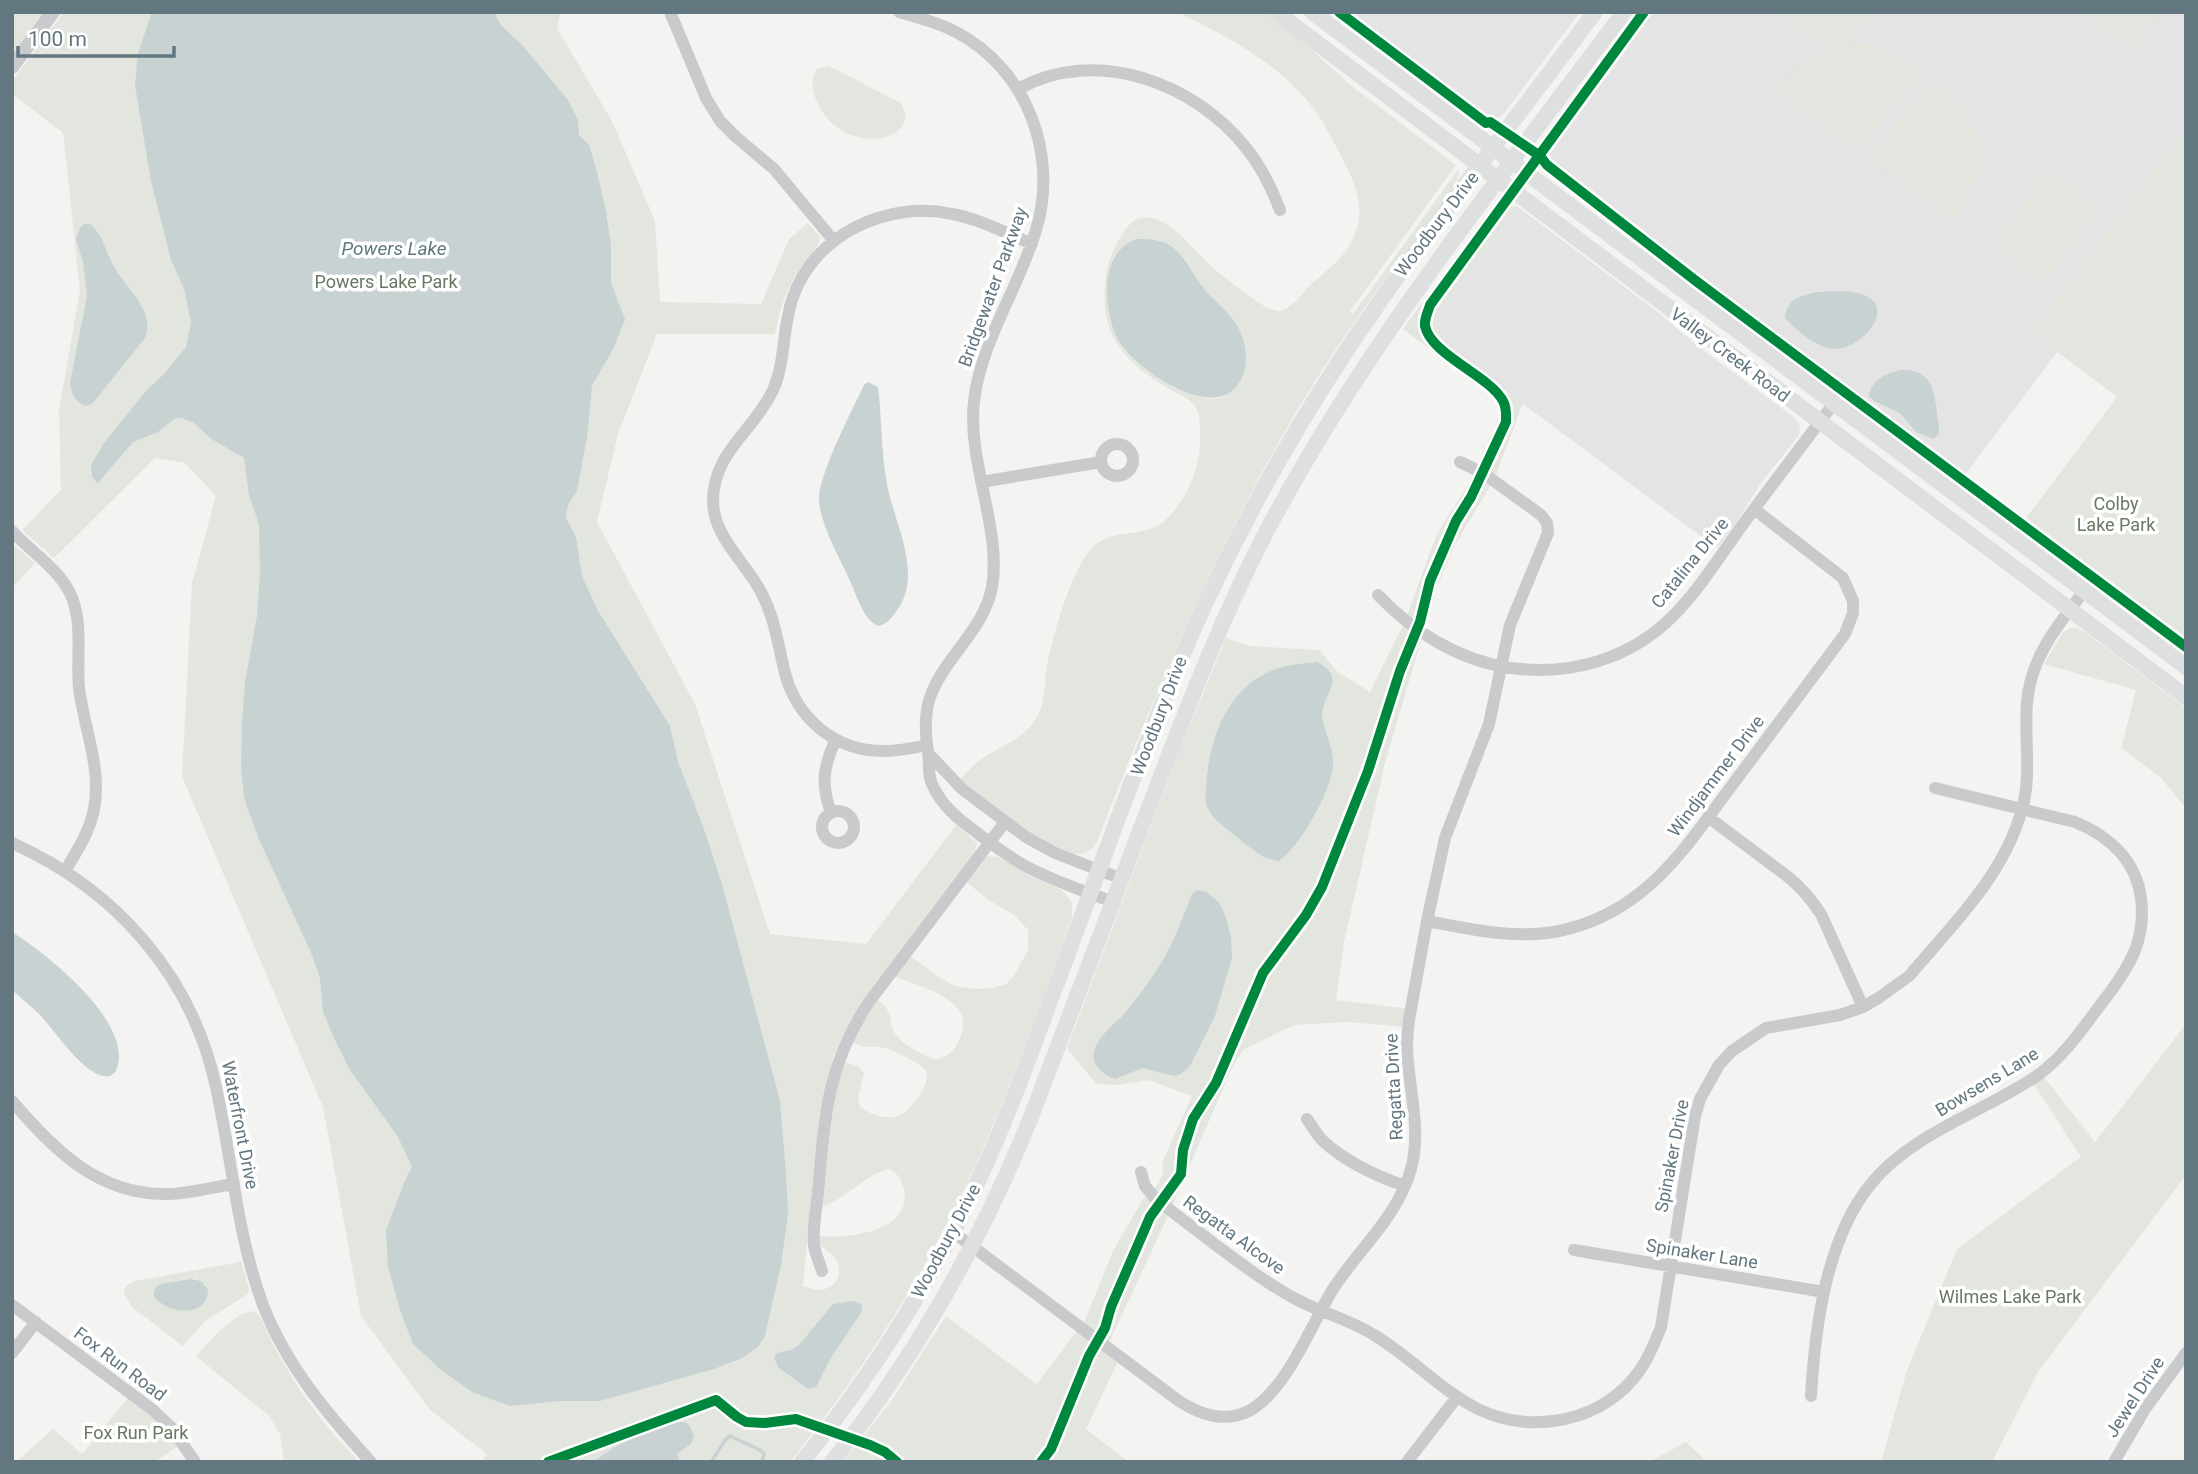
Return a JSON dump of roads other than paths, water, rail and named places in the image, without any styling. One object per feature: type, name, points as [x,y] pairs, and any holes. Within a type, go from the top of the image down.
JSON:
[{"type":"main road","name":"Valley Creek Road","points":[[1276,12],[2186,697]]},
{"type":"main road","name":"Valley Creek Road","points":[[1312,12],[2186,667]]},
{"type":"main road","name":"Woodbury Drive","points":[[802,1462],[887,1344],[953,1232],[979,1179],[1007,1114],[1187,646],[1216,581],[1264,487],[1350,345],[1384,296],[1595,12]]},
{"type":"main road","name":"Woodbury Drive","points":[[832,1462],[906,1359],[943,1299],[972,1246],[1023,1139],[1209,654],[1275,516],[1352,384],[1419,287],[1624,12]]},
{"type":"street","points":[[12,67],[53,12]]},
{"type":"street","points":[[670,12],[706,98],[720,121],[774,169],[834,241]]},
{"type":"street","name":"Bridgewater Parkway","points":[[899,12],[929,16],[981,48],[999,65],[1018,89],[1033,120],[1043,162],[1042,207],[1031,244],[985,356],[976,387],[973,424],[993,553],[991,588],[987,605],[976,626],[933,692],[925,721],[929,777],[938,796],[957,817],[989,842],[1032,870],[1113,902]]},
{"type":"street","points":[[1018,89],[1052,75],[1088,69],[1131,75],[1168,87],[1204,108],[1235,135],[1261,168],[1280,210]]},
{"type":"street","points":[[1031,244],[967,218],[926,210],[880,217],[862,224],[824,249],[799,281],[787,315],[780,369],[774,387],[764,407],[725,456],[714,486],[713,503],[721,533],[752,576],[771,612],[785,672],[797,703],[807,718],[835,741],[865,750],[928,750],[958,786],[1005,822],[1045,848],[1122,879]]},
{"type":"street","name":"Catalina Drive","points":[[1378,595],[1396,615],[1417,631],[1461,653],[1500,666],[1527,670],[1569,668],[1609,658],[1631,648],[1672,616],[1834,403]]},
{"type":"street","points":[[981,482],[1101,462]]},
{"type":"street","name":"Regatta Drive","points":[[953,1232],[1179,1401],[1195,1411],[1213,1417],[1232,1417],[1247,1412],[1264,1399],[1306,1341],[1334,1288],[1390,1213],[1405,1186],[1414,1154],[1407,1046],[1409,1020],[1445,838],[1489,724],[1510,625],[1548,533],[1547,523],[1541,515],[1483,472],[1460,462]]},
{"type":"street","name":"Windjammer Drive","points":[[1427,921],[1483,932],[1533,935],[1578,926],[1622,906],[1641,893],[1658,878],[1708,817],[1845,634],[1853,613],[1853,601],[1843,578],[1754,509]]},
{"type":"street","points":[[12,531],[60,577],[76,608],[79,687],[96,771],[97,790],[88,830],[65,871]]},
{"type":"street","name":"Spinaker Drive","points":[[1320,1312],[1374,1335],[1457,1397],[1500,1418],[1525,1422],[1565,1420],[1587,1413],[1624,1388],[1639,1372],[1652,1351],[1661,1327],[1695,1116],[1705,1089],[1719,1065],[1732,1051],[1766,1028],[1840,1015],[1863,1007],[1888,992],[1909,976],[1990,880],[2004,858],[2023,808],[2028,772],[2027,704],[2030,680],[2036,662],[2053,633],[2084,591]]},
{"type":"street","points":[[831,813],[824,789],[824,776],[826,761],[835,741]]},
{"type":"street","name":"Bowsens Lane","points":[[1811,1396],[1812,1370],[1824,1292],[1841,1233],[1856,1204],[1875,1179],[1901,1155],[2024,1084],[2051,1065],[2070,1044],[2132,960],[2141,927],[2142,908],[2136,881],[2122,854],[2109,840],[2075,822],[1935,788]]},
{"type":"street","points":[[1708,817],[1793,881],[1813,902],[1863,1007]]},
{"type":"street","points":[[822,1271],[814,1244],[823,1134],[831,1082],[841,1054],[869,1002],[1005,822]]},
{"type":"street","name":"Waterfront Drive","points":[[12,843],[65,871],[96,892],[154,952],[185,1004],[207,1052],[216,1085],[234,1184],[263,1306],[291,1361],[325,1411],[371,1462]]},
{"type":"street","points":[[12,1101],[47,1142],[64,1157],[113,1184],[145,1192],[170,1194],[234,1184]]},
{"type":"street","points":[[1307,1119],[1323,1141],[1350,1160],[1381,1177],[1405,1186]]},
{"type":"street","name":"Regatta Alcove","points":[[1140,1172],[1145,1186],[1161,1203],[1250,1270],[1320,1312]]},
{"type":"street","name":"Spinaker Lane","points":[[1574,1250],[1824,1292]]},
{"type":"street","name":"Fox Run Road","points":[[12,1305],[153,1410],[182,1441],[195,1462]]},
{"type":"street","points":[[12,1353],[36,1322]]},
{"type":"street","name":"Jewel Drive","points":[[2114,1462],[2145,1409],[2186,1353]]},
{"type":"street","points":[[1407,1462],[1457,1397]]},
{"type":"water","name":"Powers Lake","points":[[152,12],[494,12],[501,25],[523,46],[568,100],[578,120],[579,135],[589,145],[606,211],[611,246],[611,283],[625,319],[613,349],[592,386],[587,437],[577,491],[568,505],[566,518],[576,537],[582,576],[598,611],[670,726],[678,762],[722,884],[780,1101],[788,1214],[781,1265],[765,1336],[758,1347],[742,1358],[714,1369],[600,1401],[560,1401],[510,1406],[472,1392],[440,1369],[413,1344],[388,1267],[386,1230],[412,1167],[398,1137],[350,1070],[334,1038],[323,1012],[320,978],[312,955],[258,837],[244,798],[241,767],[242,721],[245,683],[257,616],[260,572],[259,524],[249,495],[244,458],[210,438],[194,423],[182,418],[174,419],[158,432],[133,442],[98,483],[92,477],[91,465],[104,443],[186,347],[191,322],[184,289],[171,260],[151,181],[135,85],[138,53]]},
{"type":"water","points":[[84,224],[90,224],[98,233],[114,267],[143,309],[147,328],[145,338],[93,403],[86,406],[74,397],[70,383],[87,296],[83,262],[76,239]]},
{"type":"water","points":[[1138,239],[1153,239],[1173,247],[1205,290],[1234,321],[1245,346],[1246,365],[1240,382],[1234,389],[1222,396],[1206,397],[1171,386],[1139,363],[1118,340],[1109,313],[1107,282],[1116,255],[1125,245]]},
{"type":"water","points":[[1817,292],[1848,292],[1866,296],[1875,303],[1876,320],[1863,337],[1844,348],[1835,349],[1820,345],[1801,333],[1785,318],[1792,302]]},
{"type":"water","points":[[1901,370],[1921,374],[1932,387],[1939,426],[1939,433],[1934,439],[1916,432],[1900,413],[1869,396],[1870,390],[1880,378]]},
{"type":"water","points":[[868,382],[878,387],[887,484],[904,547],[908,579],[905,595],[898,609],[884,624],[878,626],[868,618],[861,606],[827,532],[819,501],[829,460],[864,385]]},
{"type":"water","points":[[1317,662],[1331,674],[1332,681],[1322,717],[1333,759],[1329,784],[1297,843],[1279,861],[1273,860],[1252,850],[1211,814],[1206,800],[1210,757],[1219,727],[1244,688],[1256,679],[1285,666]]},
{"type":"water","points":[[1198,890],[1206,892],[1219,902],[1231,938],[1232,958],[1215,1016],[1190,1066],[1181,1074],[1174,1076],[1143,1068],[1115,1079],[1096,1065],[1096,1046],[1125,1013],[1164,959],[1192,894]]},
{"type":"water","points":[[12,932],[64,972],[100,1010],[112,1030],[118,1050],[117,1068],[113,1075],[100,1075],[84,1065],[40,1015],[12,990]]},
{"type":"water","points":[[191,1279],[201,1281],[208,1289],[206,1299],[195,1309],[177,1310],[160,1303],[154,1297],[157,1286]]},
{"type":"water","points":[[853,1301],[862,1304],[862,1311],[830,1359],[816,1387],[808,1389],[779,1368],[774,1358],[777,1353],[799,1345],[833,1304]]},
{"type":"water","points":[[685,1422],[690,1426],[694,1437],[691,1444],[677,1454],[680,1462],[594,1462],[637,1436],[662,1426]]},
{"type":"waterway","points":[[711,1462],[730,1436],[760,1450],[764,1454],[762,1462]]},
{"type":"park label","name":"Powers Lake Park","points":[[386,282]]},
{"type":"park label","name":"Colby Lake Park","points":[[2116,514]]},
{"type":"park label","name":"Wilmes Lake Park","points":[[2010,1297]]},
{"type":"park label","name":"Fox Run Park","points":[[136,1433]]}]
